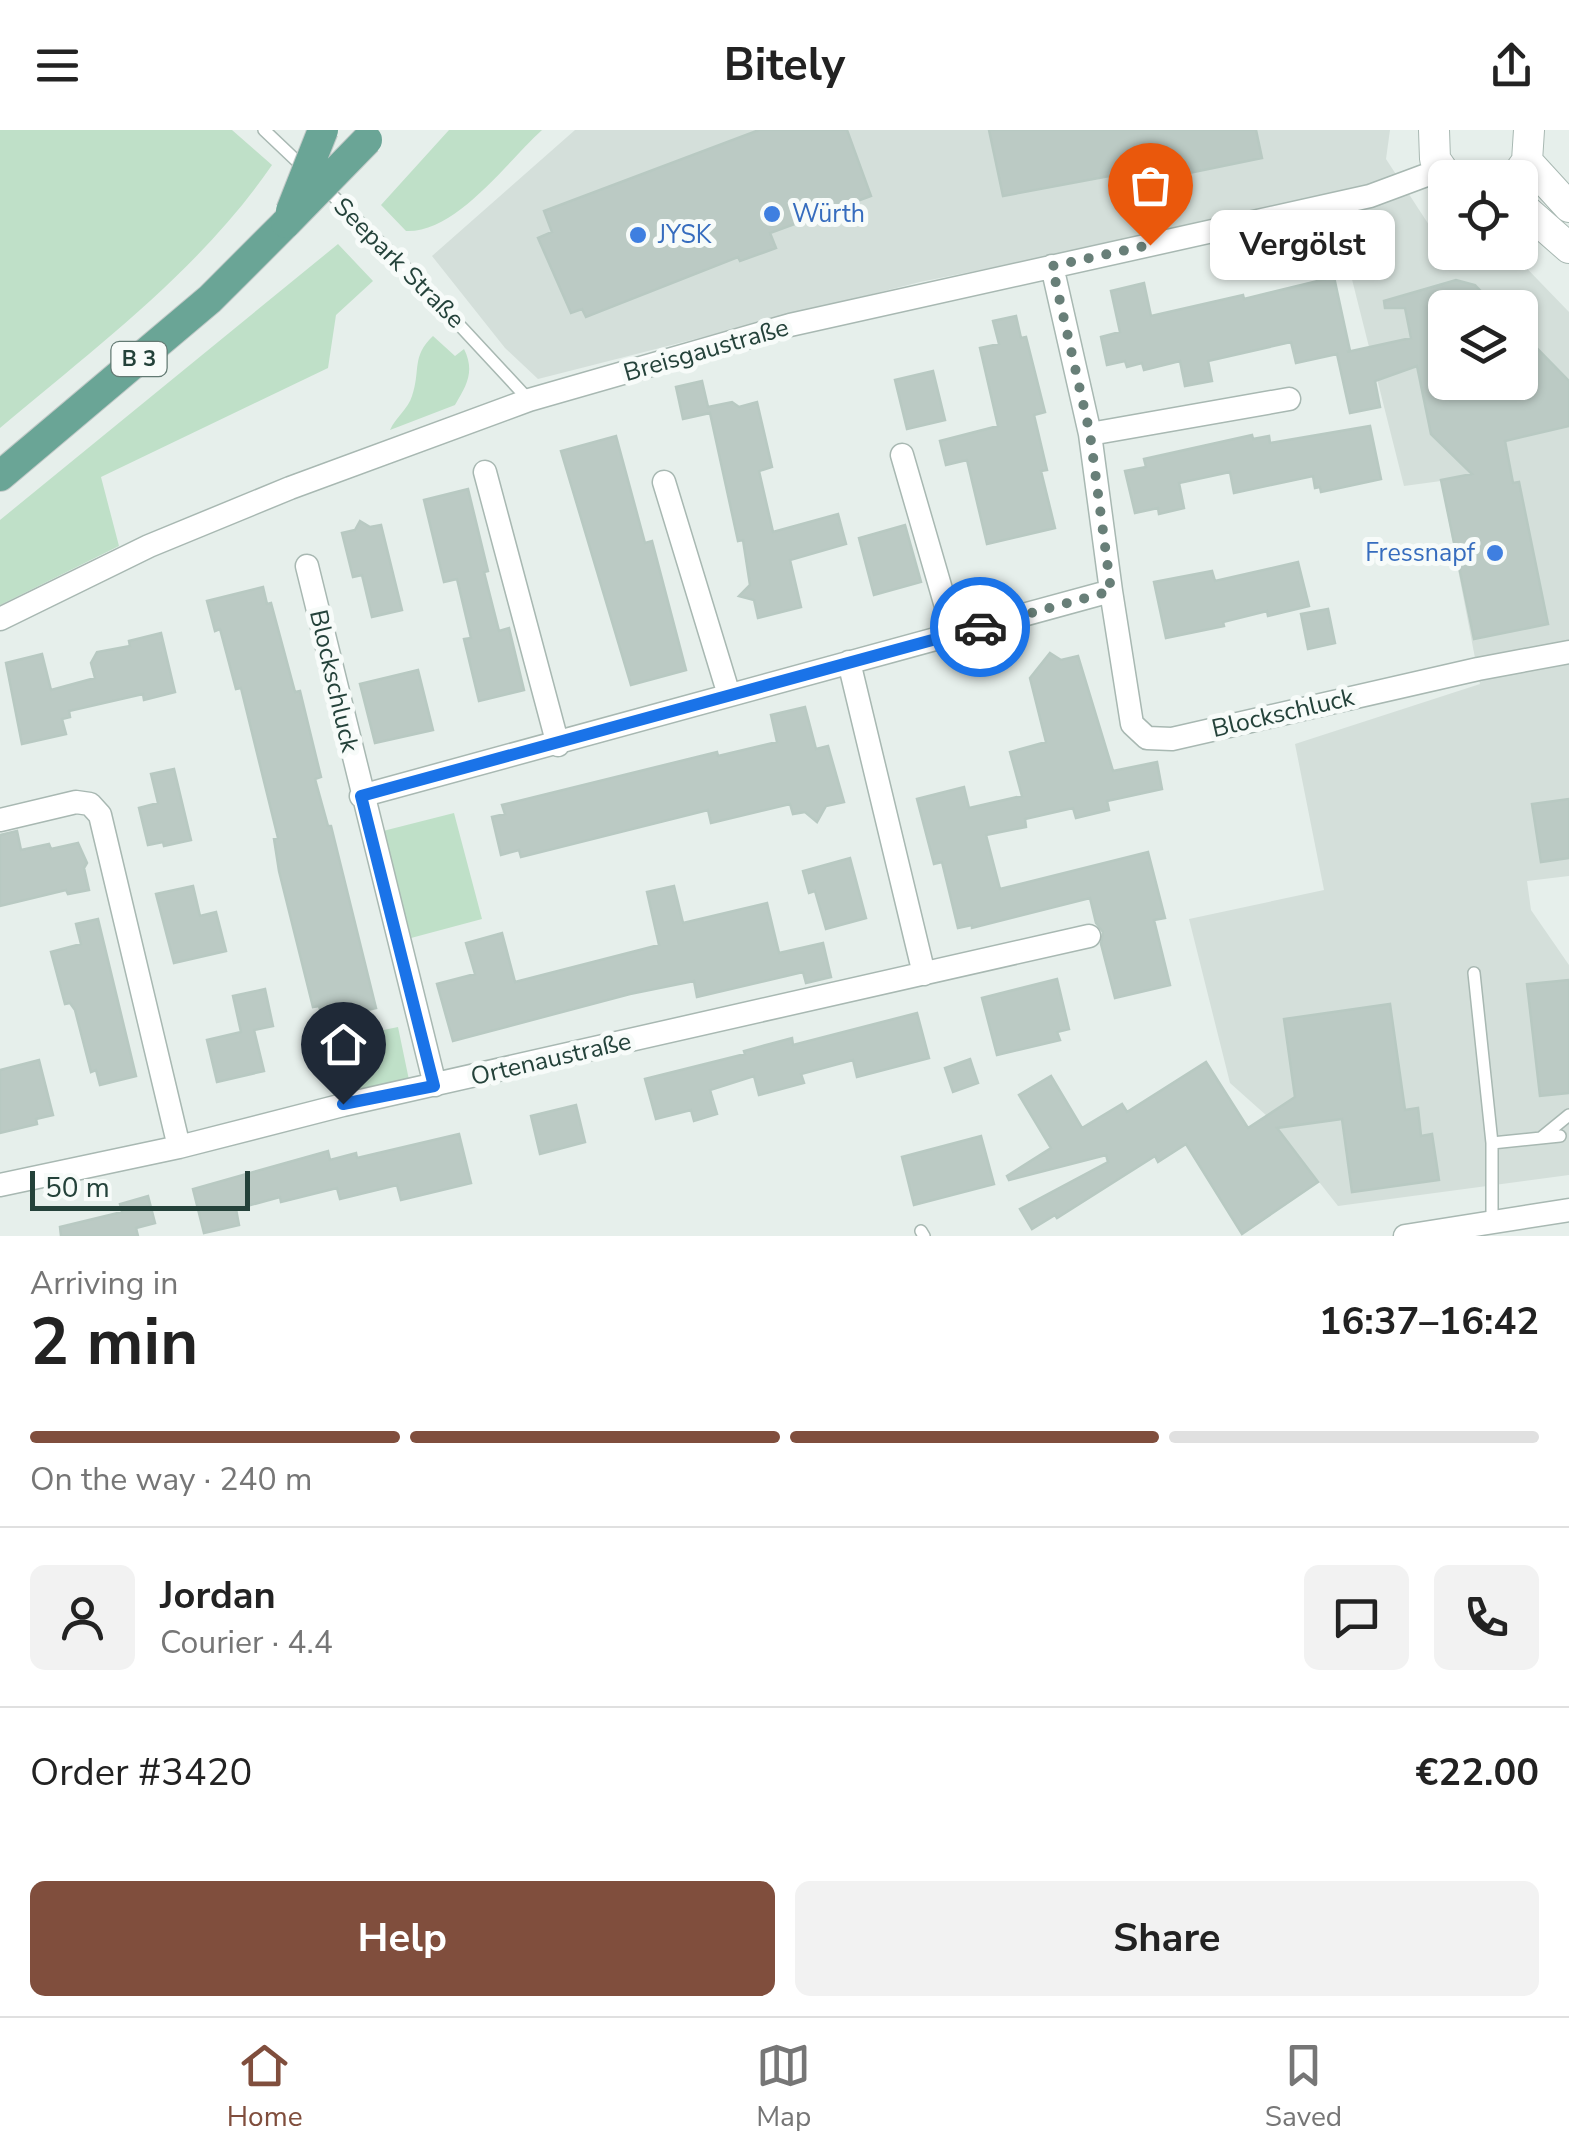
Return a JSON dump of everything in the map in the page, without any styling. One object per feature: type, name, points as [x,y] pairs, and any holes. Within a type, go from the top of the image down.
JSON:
[{"type":"main road","name":"B 3","points":[[280,229],[323,130]]},
{"type":"main road","name":"B 3","points":[[0,476],[210,300],[372,135]]},
{"type":"street","points":[[1523,160],[1529,130]]},
{"type":"street","points":[[1432,131],[1436,160]]},
{"type":"street","name":"Breisgaustraße","points":[[0,619],[149,546],[290,488],[529,400],[790,325],[1370,196],[1428,179]]},
{"type":"street","points":[[1538,182],[1569,207]]},
{"type":"street","points":[[1538,220],[1569,248]]},
{"type":"street","name":"Blockschluck","points":[[1052,266],[1090,434],[1132,724],[1148,738],[1172,739],[1478,668],[1569,652]]},
{"type":"street","points":[[1090,434],[1289,399]]},
{"type":"street","points":[[902,455],[954,634]]},
{"type":"street","points":[[484,472],[558,744]]},
{"type":"street","points":[[664,482],[730,695]]},
{"type":"street","name":"Blockschluck","points":[[307,566],[434,1086]]},
{"type":"street","points":[[361,796],[1111,591]]},
{"type":"street","points":[[849,662],[924,974]]},
{"type":"street","points":[[0,820],[76,802],[90,804],[100,815],[179,1147]]},
{"type":"street","name":"Ortenaustraße","points":[[0,1185],[1089,936]]},
{"type":"street","points":[[1405,1236],[1569,1210]]},
{"type":"lane","name":"Seepark Straße","points":[[264,130],[412,274],[529,400]]},
{"type":"lane","points":[[1474,974],[1492,1143],[1492,1221]]},
{"type":"lane","points":[[1542,1137],[1569,1114]]},
{"type":"lane","points":[[1492,1143],[1560,1136]]},
{"type":"shaded area","points":[[575,130],[1390,130],[1386,159],[1428,223],[1428,270],[1528,270],[1569,312],[1569,876],[1527,881],[1531,910],[1569,965],[1569,1175],[1338,1206],[1267,1116],[1230,1083],[1189,919],[1324,890],[1295,744],[1480,684],[1441,481],[1404,486],[1332,200],[920,282],[538,379],[505,348],[432,256]]},
{"type":"green space","points":[[0,130],[232,130],[272,165],[244,203],[180,273],[0,428]]},
{"type":"green space","points":[[449,130],[542,130],[462,209],[425,229],[406,231],[381,205]]},
{"type":"green space","points":[[338,244],[373,281],[336,315],[328,368],[101,477],[119,546],[0,605],[0,520]]},
{"type":"green space","points":[[433,336],[455,356],[464,349],[469,371],[463,391],[455,405],[390,430],[410,401],[419,357]]},
{"type":"green space","points":[[454,813],[482,919],[411,938],[383,831]]},
{"type":"green space","points":[[398,1027],[409,1080],[337,1094],[326,1042]]},
{"type":"building","points":[[759,130],[847,130],[871,196],[770,233],[776,248],[740,261],[738,257],[586,317],[582,309],[571,313],[538,238],[552,232],[544,211]]},
{"type":"building","points":[[989,130],[1256,130],[1262,158],[1150,181],[1147,169],[1003,196]]},
{"type":"building","points":[[1334,277],[1350,351],[1347,352],[1411,338],[1405,308],[1385,308],[1384,301],[1456,280],[1480,290],[1428,290],[1428,400],[1538,400],[1538,349],[1569,381],[1569,426],[1505,441],[1513,483],[1519,482],[1548,624],[1474,639],[1441,480],[1472,474],[1431,434],[1417,366],[1375,381],[1380,407],[1350,413],[1337,354],[1296,363],[1291,342],[1208,361],[1212,381],[1185,386],[1180,361],[1144,370],[1142,363],[1127,367],[1125,361],[1107,365],[1101,337],[1120,332],[1111,291],[1144,283],[1151,316],[1243,295],[1244,299]]},
{"type":"building","points":[[1016,316],[1021,338],[1026,337],[1045,412],[1034,415],[1047,470],[1041,471],[1055,528],[987,544],[967,460],[946,465],[940,441],[998,426],[980,348],[999,344],[993,321]]},
{"type":"building","points":[[933,371],[945,420],[907,429],[895,380]]},
{"type":"building","points":[[702,381],[708,407],[732,402],[739,407],[757,402],[772,467],[759,471],[773,532],[838,514],[846,544],[790,560],[801,607],[758,618],[754,600],[739,596],[750,585],[743,540],[738,541],[710,413],[683,419],[676,387]]},
{"type":"building","points":[[1370,426],[1381,479],[1321,492],[1320,487],[1315,488],[1313,476],[1234,493],[1230,472],[1179,483],[1184,508],[1159,514],[1158,508],[1135,513],[1125,471],[1146,467],[1144,459],[1252,435],[1253,439],[1269,436],[1270,443]]},
{"type":"building","points":[[616,436],[645,543],[652,541],[686,670],[631,685],[561,451]]},
{"type":"building","points":[[468,489],[499,631],[509,628],[524,690],[479,701],[464,639],[471,638],[457,579],[444,582],[424,500]]},
{"type":"building","points":[[360,521],[370,527],[381,525],[402,610],[372,617],[362,575],[353,577],[342,533],[355,530]]},
{"type":"building","points":[[905,525],[921,582],[874,595],[859,538]]},
{"type":"building","points":[[1298,562],[1309,606],[1268,616],[1267,611],[1223,622],[1224,626],[1166,638],[1154,582],[1212,571],[1215,581]]},
{"type":"building","points":[[263,587],[295,692],[300,691],[321,777],[315,779],[331,826],[376,1008],[323,1020],[319,1006],[313,1007],[279,871],[274,839],[278,838],[241,688],[236,689],[220,629],[215,631],[207,601]]},
{"type":"building","points":[[1328,609],[1335,643],[1308,649],[1301,614]]},
{"type":"building","points":[[161,633],[175,692],[144,700],[143,694],[69,711],[70,717],[62,719],[66,734],[22,744],[6,663],[42,654],[51,690],[95,678],[91,663],[97,652],[130,646],[129,641]]},
{"type":"building","points":[[1050,653],[1061,660],[1078,656],[1113,771],[1157,762],[1162,789],[1107,801],[1109,810],[1076,818],[1073,808],[1025,819],[1026,827],[986,835],[1000,889],[1148,852],[1165,918],[1154,920],[1170,985],[1115,998],[1101,944],[1103,932],[1096,923],[1090,898],[972,928],[958,928],[942,862],[934,864],[917,799],[964,787],[969,808],[1022,796],[1010,752],[1046,742],[1030,678]]},
{"type":"building","points":[[418,670],[433,730],[375,743],[360,684]]},
{"type":"building","points":[[805,707],[816,749],[828,746],[844,802],[826,806],[817,822],[805,812],[793,814],[790,804],[711,823],[708,810],[521,857],[519,850],[501,855],[492,817],[505,814],[502,805],[717,752],[718,756],[777,742],[771,715]]},
{"type":"building","points":[[174,769],[191,840],[148,845],[139,808],[158,803],[151,774]]},
{"type":"building","points":[[1569,799],[1569,858],[1541,862],[1532,804]]},
{"type":"building","points":[[17,831],[21,850],[78,843],[87,863],[84,868],[89,890],[68,894],[66,890],[0,906],[0,835]]},
{"type":"building","points":[[850,858],[866,918],[826,929],[815,891],[809,893],[803,871]]},
{"type":"building","points":[[193,886],[200,916],[216,912],[226,951],[174,963],[156,894]]},
{"type":"building","points":[[674,886],[683,923],[767,903],[779,953],[823,943],[831,977],[806,983],[803,972],[697,997],[694,981],[453,1041],[437,984],[475,974],[466,943],[502,933],[515,982],[659,945],[647,892]]},
{"type":"building","points":[[98,919],[136,1076],[100,1085],[96,1070],[91,1072],[75,1010],[70,1003],[65,1004],[51,952],[81,944],[76,924]]},
{"type":"building","points":[[1057,979],[1069,1029],[1057,1032],[1060,1040],[997,1055],[982,998]]},
{"type":"building","points":[[1569,980],[1569,1093],[1540,1096],[1527,984]]},
{"type":"building","points":[[265,989],[273,1026],[254,1030],[264,1071],[217,1082],[207,1040],[241,1032],[233,996]]},
{"type":"building","points":[[1390,1004],[1405,1110],[1418,1108],[1421,1136],[1432,1134],[1439,1180],[1352,1192],[1342,1119],[1277,1128],[1318,1182],[1242,1234],[1186,1144],[1158,1162],[1155,1156],[1057,1218],[1055,1215],[1032,1229],[1020,1209],[1108,1162],[1106,1155],[1009,1180],[1007,1176],[1051,1148],[1019,1095],[1051,1076],[1082,1128],[1122,1104],[1127,1112],[1206,1062],[1248,1128],[1295,1097],[1284,1019]]},
{"type":"building","points":[[917,1013],[929,1058],[857,1077],[853,1060],[801,1074],[804,1083],[759,1095],[754,1076],[710,1090],[717,1114],[694,1121],[691,1110],[656,1119],[645,1079],[792,1038],[793,1045]]},
{"type":"building","points":[[970,1059],[978,1083],[953,1092],[945,1068]]},
{"type":"building","points":[[39,1060],[53,1115],[36,1119],[37,1124],[0,1133],[0,1070]]},
{"type":"building","points":[[576,1105],[585,1142],[540,1154],[531,1116]]},
{"type":"building","points":[[459,1134],[471,1183],[401,1200],[397,1185],[340,1199],[337,1188],[281,1202],[280,1197],[236,1209],[239,1225],[204,1233],[193,1189],[328,1151],[330,1160],[356,1153],[357,1158]]},
{"type":"building","points":[[981,1136],[994,1184],[914,1205],[902,1157]]},
{"type":"building","points":[[148,1196],[155,1223],[136,1228],[138,1236],[61,1236],[60,1227],[122,1212],[120,1204]]},
{"type":"way so far","points":[[980,627],[1111,591],[1090,434],[1052,266],[1150,245]]},
{"type":"place","name":"Würth","points":[[772,214]]},
{"type":"place","name":"JYSK","points":[[638,235]]},
{"type":"place","name":"Vergölst","points":[[1150,245]]},
{"type":"place","name":"Fressnapf","points":[[1495,553]]},
{"type":"route","points":[[343,1104],[434,1086],[361,796],[980,627]]}]
